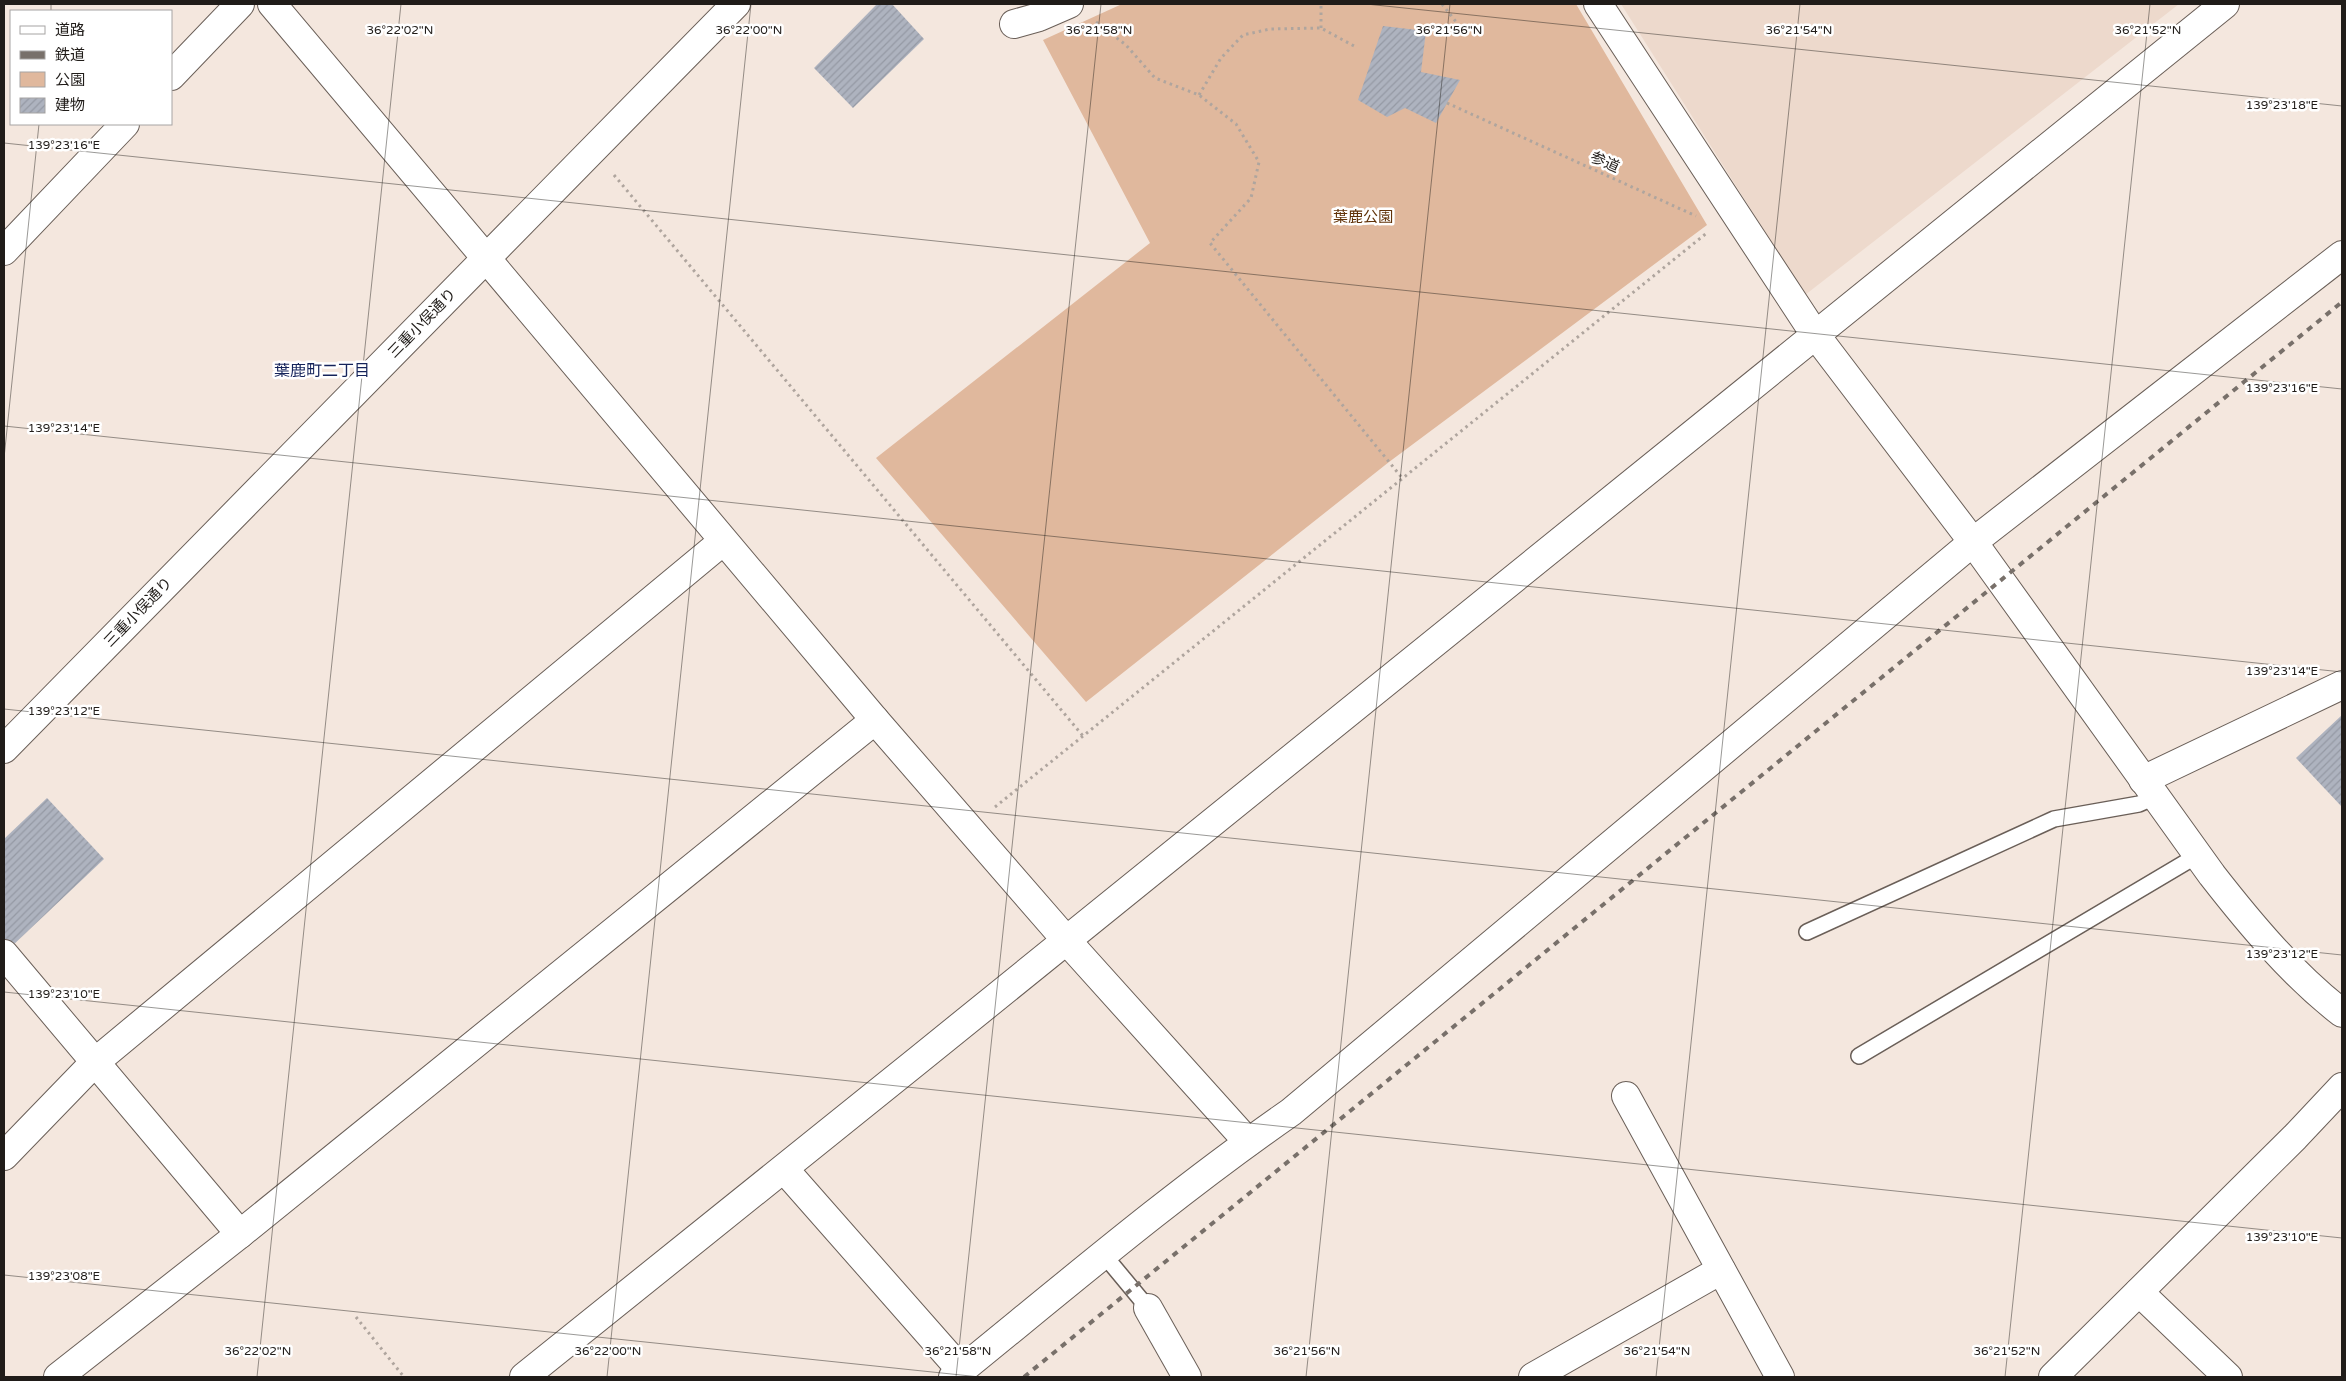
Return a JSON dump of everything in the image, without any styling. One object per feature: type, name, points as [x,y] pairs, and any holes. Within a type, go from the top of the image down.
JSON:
[{"type":"street","points":[[172,75],[240,4]]},
{"type":"street","points":[[272,4],[487,257],[722,542],[1067,941],[1248,1142]]},
{"type":"street","name":"三重小俣通り","points":[[4,749],[736,4]]},
{"type":"street","points":[[1027,15],[1068,4]]},
{"type":"street","points":[[1598,4],[1814,333],[1973,542],[2149,789],[2254,928],[2293,969],[2342,1013]]},
{"type":"street","points":[[524,1377],[1067,941],[1814,333],[2224,4]]},
{"type":"street","points":[[4,252],[124,125]]},
{"type":"street","points":[[784,1169],[957,1374],[1104,1255],[1248,1142],[1298,1106],[1973,542],[2342,255]]},
{"type":"street","points":[[4,1156],[94,1064],[722,542]]},
{"type":"street","points":[[2149,789],[2342,686]]},
{"type":"street","points":[[58,1377],[240,1234],[875,720]]},
{"type":"street","points":[[4,954],[94,1064],[240,1234]]},
{"type":"street","points":[[2053,1377],[2295,1137],[2342,1087]]},
{"type":"street","points":[[1626,1096],[1780,1377]]},
{"type":"street","points":[[1533,1377],[1721,1270]]},
{"type":"street","points":[[2139,1292],[2228,1377]]},
{"type":"street","points":[[1148,1308],[1187,1377]]},
{"type":"lane","points":[[1807,932],[2054,820],[2139,804],[2149,789]]},
{"type":"lane","points":[[1859,1056],[2198,855]]},
{"type":"lane","points":[[1104,1255],[1148,1308]]},
{"type":"path","points":[[1321,4],[1321,28]]},
{"type":"path","points":[[1442,4],[1457,23]]},
{"type":"path","points":[[1095,22],[1126,45],[1155,78],[1199,95],[1236,124],[1259,162],[1251,198],[1210,242],[1403,479]]},
{"type":"path","points":[[1199,95],[1221,58],[1243,35],[1270,29],[1321,28],[1354,46]]},
{"type":"path","name":"参道","points":[[1447,103],[1698,217]]},
{"type":"path","points":[[614,175],[1083,736]]},
{"type":"path","points":[[969,828],[1708,232]]},
{"type":"path","points":[[356,1317],[404,1377]]},
{"type":"shaded area","points":[[1621,4],[2179,4],[1805,295]]},
{"type":"green space","name":"葉鹿公園","points":[[1122,4],[1576,4],[1707,225],[1389,462],[1086,702],[876,458],[1150,243],[1043,40]]},
{"type":"building","points":[[877,4],[892,4],[924,39],[853,108],[814,68]]},
{"type":"building","points":[[1383,26],[1426,31],[1421,72],[1460,80],[1436,123],[1405,108],[1387,117],[1358,100]]},
{"type":"building","points":[[2342,715],[2342,807],[2296,758]]},
{"type":"building","points":[[47,798],[104,859],[11,947],[4,940],[4,839]]},
{"type":"railway","points":[[1024,1377],[2342,302]]},
{"type":"district","name":"葉鹿町二丁目","points":[[322,371]]}]
